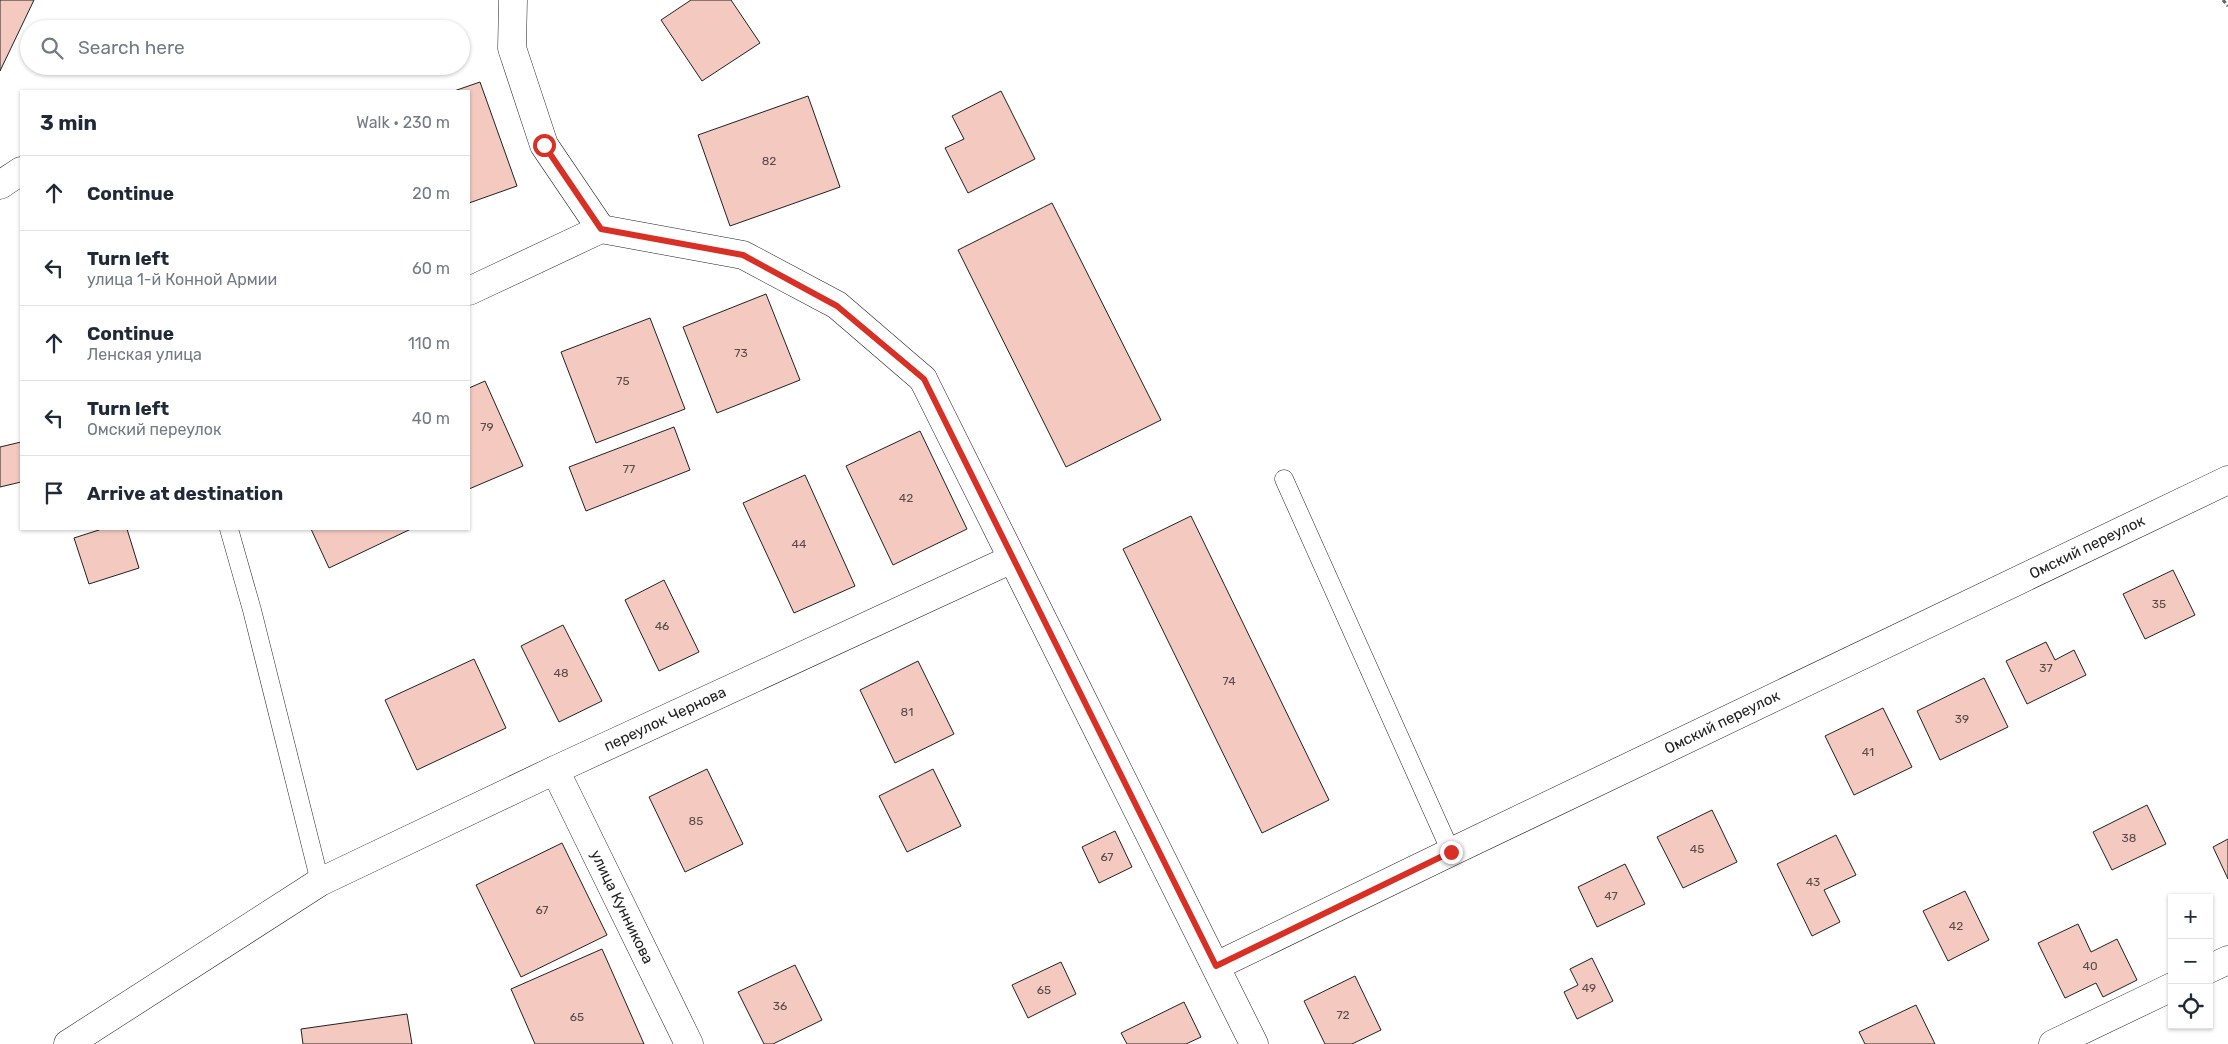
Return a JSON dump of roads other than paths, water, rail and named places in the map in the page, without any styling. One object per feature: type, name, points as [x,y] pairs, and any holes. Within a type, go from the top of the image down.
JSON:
[{"type":"street","points":[[513,0],[512,48],[544,145],[601,229]]},
{"type":"street","points":[[0,185],[20,172]]},
{"type":"street","points":[[470,291],[601,229],[743,255],[837,306],[924,379],[1254,1044]]},
{"type":"street","name":"Омский переулок","points":[[1216,966],[2228,480]]},
{"type":"street","name":"переулок Чернова","points":[[68,1044],[320,882],[554,770],[1012,559]]},
{"type":"street","name":"улица Кунникова","points":[[554,770],[689,1044]]},
{"type":"street","points":[[2213,967],[2228,960]]},
{"type":"street","points":[[2053,1044],[2168,989]]},
{"type":"lane","points":[[1284,480],[1451,852]]},
{"type":"lane","points":[[229,530],[252,610],[320,882]]}]
